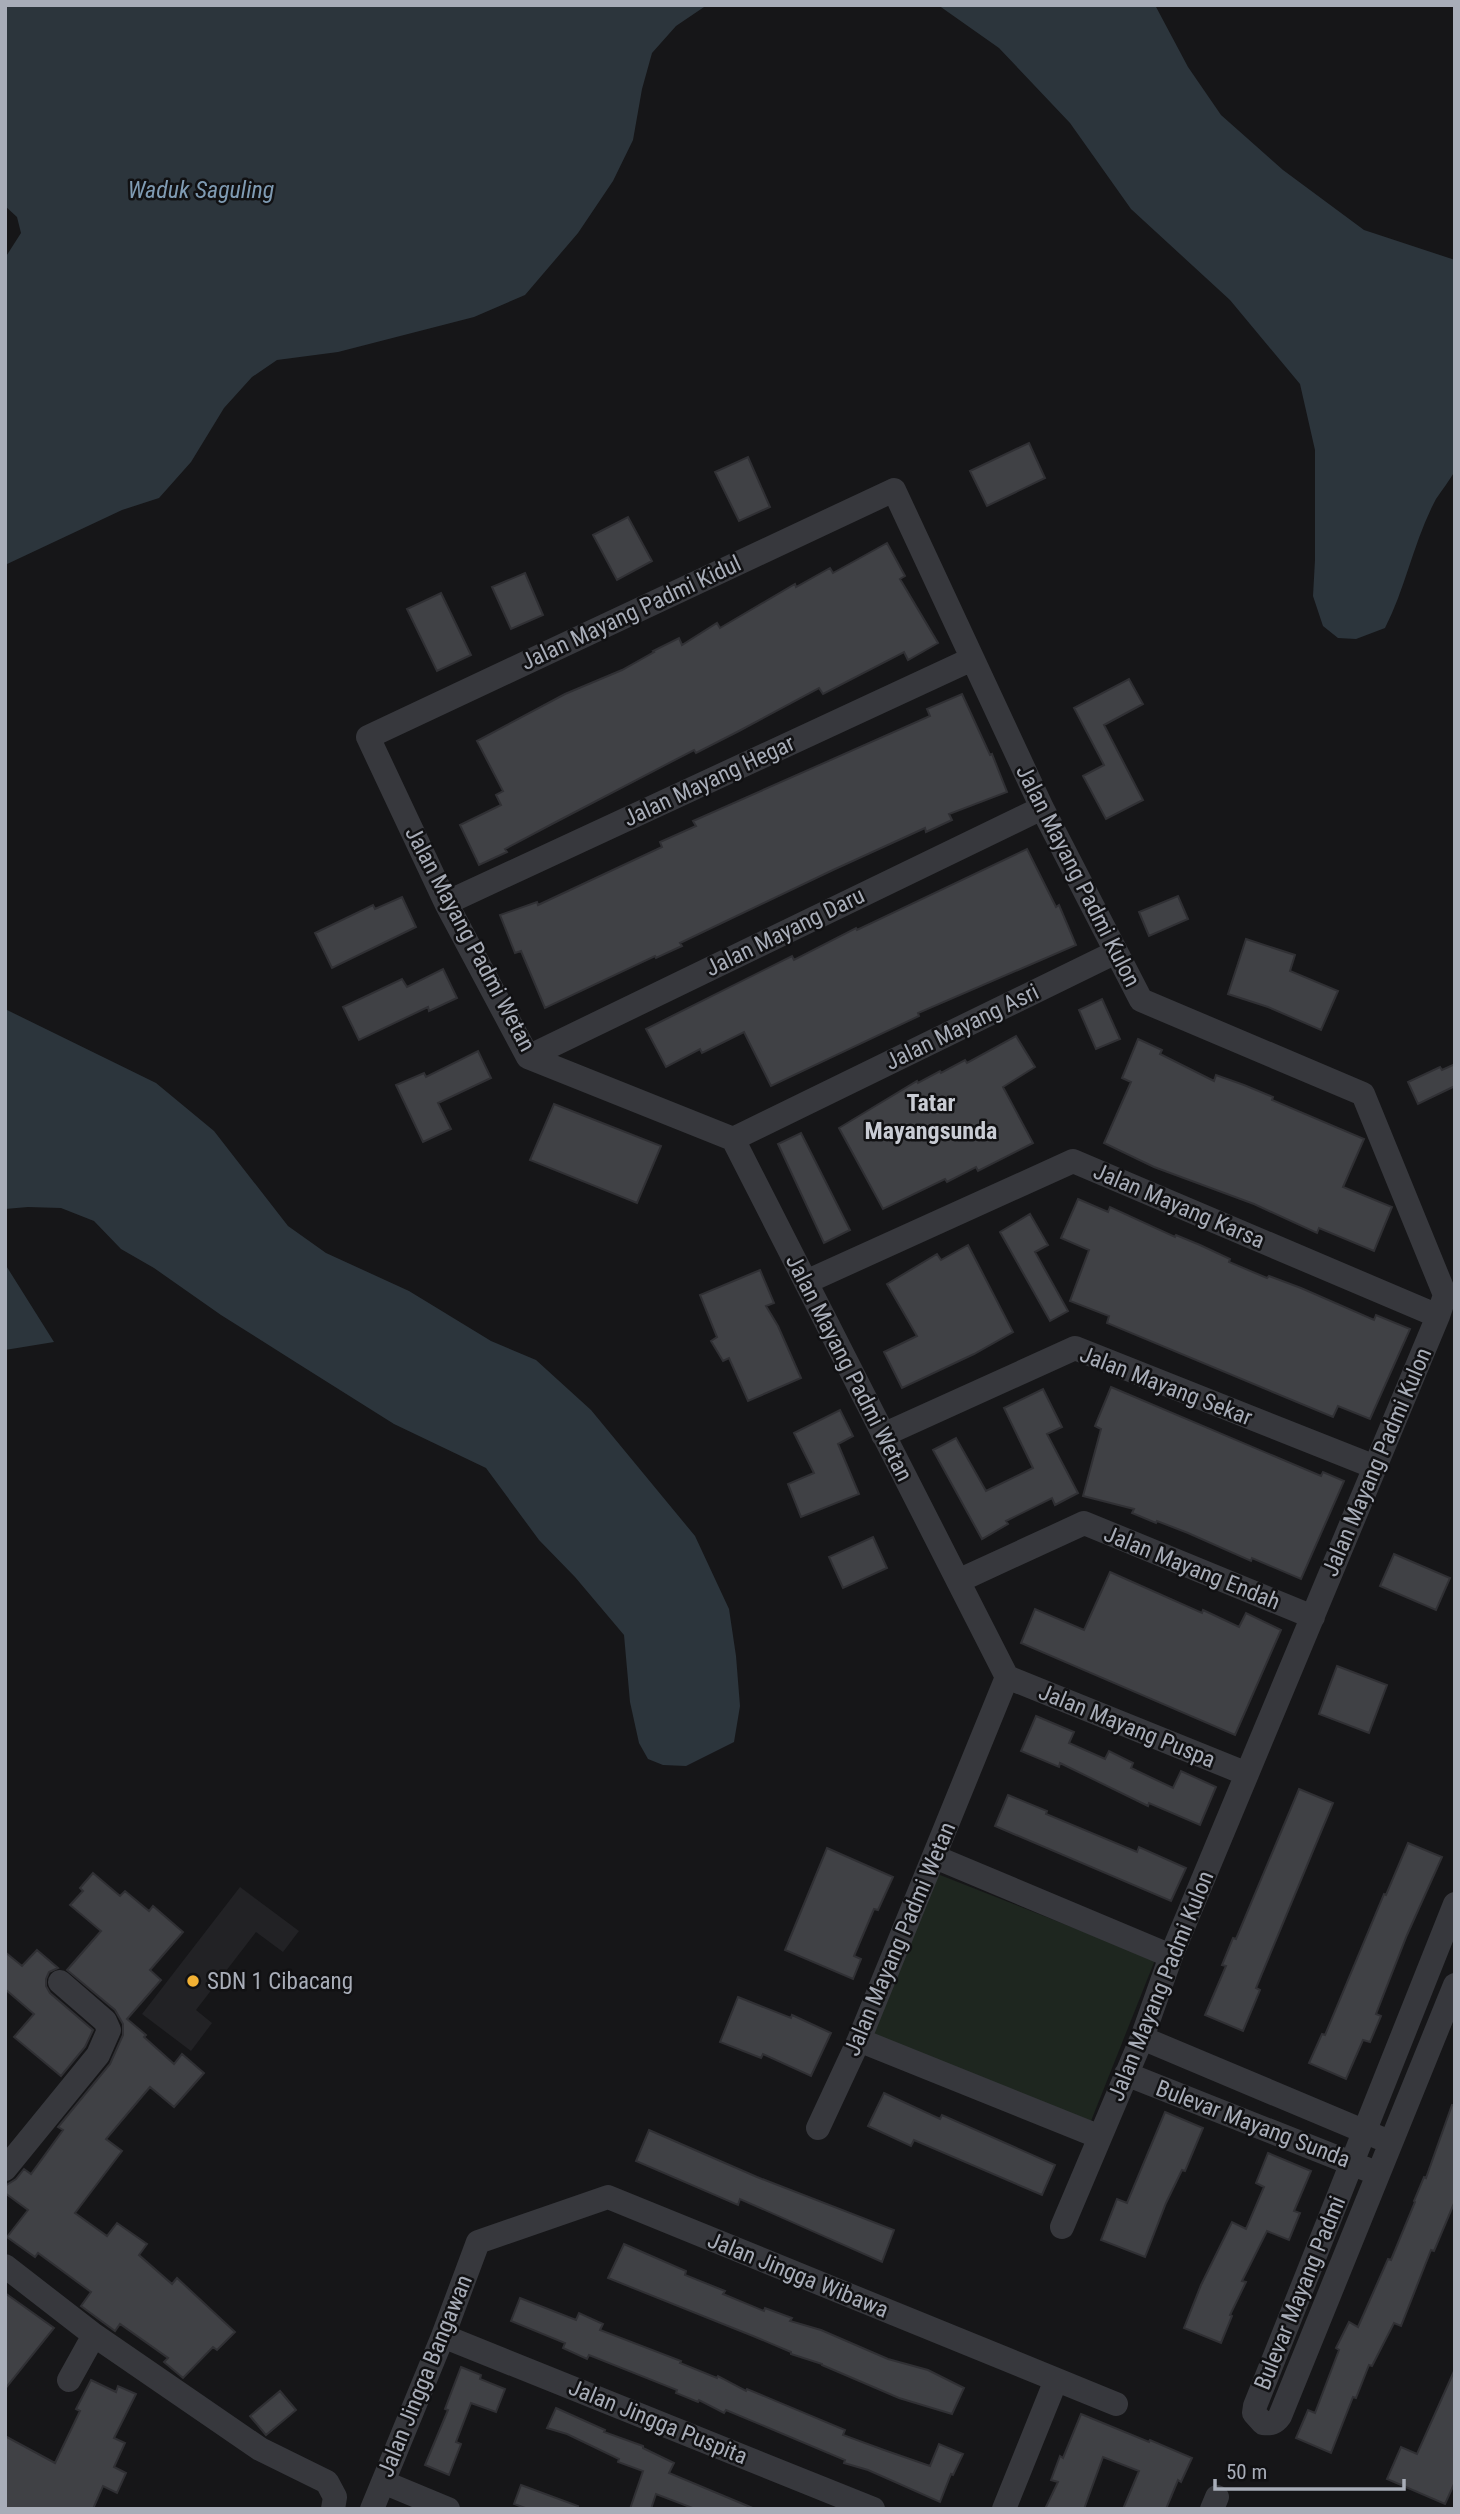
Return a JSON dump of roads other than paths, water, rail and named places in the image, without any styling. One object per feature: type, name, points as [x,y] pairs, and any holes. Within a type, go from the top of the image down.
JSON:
[{"type":"street","name":"Jalan Mayang Padmi Kulon","points":[[894,490],[1042,808],[1141,1000],[1363,1094],[1445,1295],[1171,1956],[1142,2038],[1062,2227]]},
{"type":"street","name":"Jalan Mayang Padmi Kidul","points":[[368,737],[894,490]]},
{"type":"street","name":"Jalan Mayang Hegar","points":[[446,903],[972,659]]},
{"type":"street","name":"Jalan Mayang Padmi Wetan","points":[[368,737],[446,903],[528,1057],[733,1139],[1007,1678],[859,2040],[818,2128]]},
{"type":"street","name":"Jalan Mayang Daru","points":[[528,1057],[1042,808]]},
{"type":"street","name":"Jalan Mayang Asri","points":[[733,1139],[1116,952]]},
{"type":"street","name":"Jalan Mayang Karsa","points":[[806,1282],[1073,1161],[1438,1316]]},
{"type":"street","name":"Jalan Mayang Sekar","points":[[883,1435],[1075,1348],[1375,1466]]},
{"type":"street","name":"Jalan Mayang Endah","points":[[958,1581],[1084,1523],[1313,1617]]},
{"type":"street","name":"Jalan Mayang Puspa","points":[[1007,1678],[1247,1774]]},
{"type":"street","points":[[935,1857],[1171,1956]]},
{"type":"street","name":"Bulevar Mayang Padmi","points":[[1455,1904],[1255,2406],[1254,2413],[1263,2423],[1269,2424],[1280,2416],[1455,1985]]},
{"type":"street","points":[[5,2169],[98,2055],[109,2030],[105,2021],[61,1982]]},
{"type":"street","name":"Bulevar Mayang Sunda","points":[[1142,2038],[1392,2143]]},
{"type":"street","points":[[859,2040],[1100,2137]]},
{"type":"street","name":"Bulevar Mayang Sunda","points":[[1126,2074],[1380,2175]]},
{"type":"street","name":"Jalan Jingga Wibawa","points":[[478,2242],[608,2197],[1116,2404]]},
{"type":"street","name":"Jalan Jingga Bangawan","points":[[372,2509],[443,2336],[478,2242]]},
{"type":"street","points":[[5,2266],[94,2335],[260,2449],[327,2482],[335,2497],[333,2509]]},
{"type":"street","points":[[69,2380],[94,2335]]},
{"type":"street","name":"Jalan Jingga Puspita","points":[[443,2336],[873,2509]]},
{"type":"street","points":[[1004,2509],[1056,2380]]},
{"type":"street","points":[[383,2482],[448,2509]]},
{"type":"water","name":"Waduk Saguling","points":[[5,5],[707,5],[676,26],[652,53],[633,140],[613,181],[578,233],[525,295],[474,317],[338,352],[277,360],[252,377],[224,408],[191,462],[159,498],[122,510],[5,565],[5,258],[21,233],[17,217],[5,206]]},
{"type":"water","points":[[938,5],[1155,5],[1188,67],[1221,115],[1283,170],[1364,230],[1455,260],[1455,471],[1428,515],[1385,628],[1356,639],[1338,638],[1323,626],[1313,596],[1315,450],[1300,384],[1230,300],[1131,209],[1070,123],[999,48]]},
{"type":"water","points":[[5,1009],[156,1083],[214,1131],[288,1226],[326,1253],[409,1291],[491,1341],[536,1360],[591,1410],[695,1536],[729,1609],[740,1706],[734,1742],[686,1766],[663,1765],[648,1759],[639,1743],[630,1702],[624,1635],[575,1577],[539,1540],[486,1468],[394,1424],[297,1363],[121,1249],[94,1221],[61,1208],[5,1209]]},
{"type":"water","points":[[5,1264],[54,1342],[5,1350]]},
{"type":"place","name":"SDN 1 Cibacang","points":[[193,1981]]},
{"type":"district","name":"Tatar Mayangsunda","points":[[931,1117]]}]
